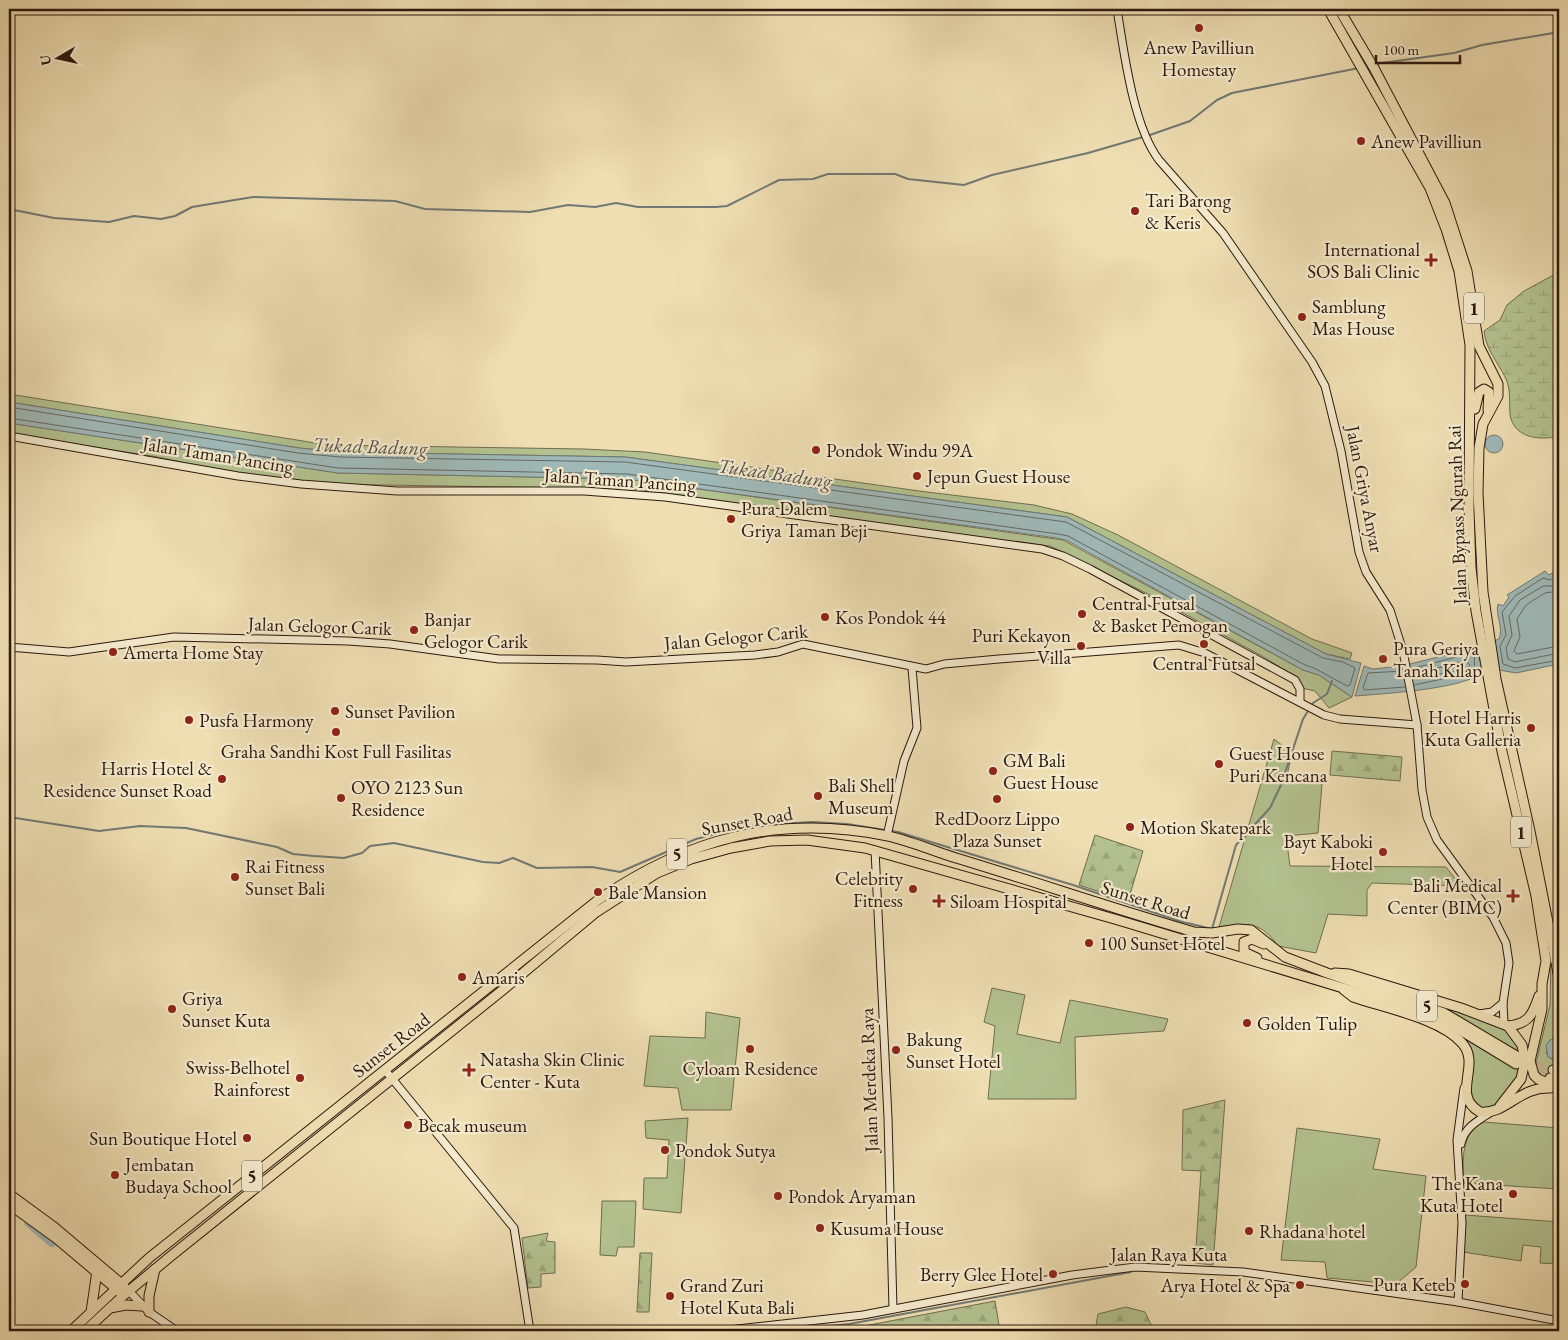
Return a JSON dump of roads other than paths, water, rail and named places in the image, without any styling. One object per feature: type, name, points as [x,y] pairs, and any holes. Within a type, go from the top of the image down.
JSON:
[{"type":"highway","name":"Jalan Bypass Ngurah Rai","points":[[1328,9],[1436,182],[1461,247],[1479,346],[1498,384],[1498,396],[1488,413],[1480,434],[1478,474],[1483,631]]},
{"type":"highway","name":"Jalan Bypass Ngurah Rai","points":[[1339,9],[1430,188],[1459,271],[1470,345],[1471,568],[1537,904],[1546,961],[1542,984],[1542,1008],[1531,1056],[1531,1066],[1538,1079],[1559,1089]]},
{"type":"highway","points":[[1470,436],[1476,400],[1482,389],[1489,392],[1488,413]]},
{"type":"highway","name":"Jalan Bypass Ngurah Rai","points":[[1492,680],[1532,840],[1559,978]]},
{"type":"highway","name":"Sunset Road","points":[[71,1331],[118,1286],[585,910],[630,878],[668,858],[717,841],[774,830],[827,828],[887,836],[1194,932],[1212,933],[1238,928],[1251,930],[1274,951],[1327,974],[1444,1013],[1518,1061],[1434,1016],[1342,987],[875,850],[807,840],[770,841],[709,853],[657,873],[595,913],[126,1293],[85,1331]]},
{"type":"highway","points":[[1042,899],[1048,885]]},
{"type":"highway","points":[[1274,951],[1252,939],[1247,940],[1242,945],[1244,952],[1279,969]]},
{"type":"highway","points":[[1327,974],[1349,974],[1506,1024],[1523,1023],[1530,1018],[1542,984]]},
{"type":"highway","points":[[1342,987],[1353,997],[1420,1019],[1444,1030],[1459,1040],[1466,1048],[1469,1059],[1465,1085],[1467,1100],[1473,1108],[1480,1112],[1494,1110],[1533,1089],[1559,1089]]},
{"type":"highway","points":[[1494,1110],[1521,1078],[1525,1061],[1522,1045],[1506,1024]]},
{"type":"highway","points":[[264,1167],[271,1175]]},
{"type":"highway","points":[[9,1194],[54,1227],[126,1293]]},
{"type":"highway","points":[[9,1204],[118,1286]]},
{"type":"highway","points":[[110,1308],[126,1305],[142,1306],[149,1296],[156,1269]]},
{"type":"highway","points":[[91,1312],[97,1271]]},
{"type":"street","name":"Jalan Griya Anyar","points":[[1117,9],[1136,106],[1147,137],[1159,160],[1223,233],[1322,378],[1338,433],[1359,552],[1366,572],[1390,610],[1405,663],[1416,725],[1423,800],[1434,835],[1493,917],[1506,943],[1508,969],[1503,1003],[1506,1024]]},
{"type":"street","name":"Jalan Taman Pancing","points":[[9,436],[301,484],[397,491],[584,491],[665,497],[1042,549],[1063,556],[1090,569],[1295,680],[1300,690],[1300,701]]},
{"type":"street","name":"Jalan Gelogor Carik","points":[[9,647],[70,652],[174,637],[348,641],[390,644],[499,659],[626,662],[755,655],[778,652],[803,644],[912,668],[929,669],[944,664],[1179,646],[1205,652],[1300,701],[1318,713],[1332,718],[1416,725]]},
{"type":"street","points":[[887,836],[904,761],[917,728],[912,668]]},
{"type":"street","name":"Jalan Merdeka Raya","points":[[875,850],[888,1118],[893,1309]]},
{"type":"street","points":[[1479,1014],[1492,1012],[1503,1003]]},
{"type":"street","points":[[386,1070],[514,1228],[530,1331]]},
{"type":"street","points":[[1458,1302],[1462,1223],[1458,1128],[1465,1085]]},
{"type":"street","points":[[1459,1154],[1465,1131],[1494,1110]]},
{"type":"street","name":"Jalan Raya Kuta","points":[[719,1331],[828,1319],[893,1309],[1072,1275],[1135,1267],[1242,1272],[1458,1302],[1559,1320]]},
{"type":"street","points":[[126,1293],[177,1331]]},
{"type":"water","name":"Tukad Badung","points":[[9,402],[299,448],[340,452],[625,457],[1067,517],[1326,654],[1361,663],[1352,697],[1319,675],[1303,670],[1066,540],[1057,538],[627,479],[338,473],[9,423]]},
{"type":"water","points":[[1494,435],[1500,438],[1503,444],[1500,450],[1494,453],[1488,450],[1485,444],[1488,438]]},
{"type":"water","points":[[1559,569],[1559,664],[1516,673],[1499,670],[1494,641],[1499,639],[1500,635],[1498,604],[1503,606],[1509,597],[1507,595],[1545,571],[1549,575]]},
{"type":"water","points":[[1478,647],[1482,672],[1473,678],[1442,687],[1355,696],[1364,666],[1373,669],[1402,666]]},
{"type":"water","points":[[1559,1037],[1559,1046],[1554,1049],[1555,1052],[1559,1053],[1559,1061],[1548,1057],[1546,1046],[1550,1040]]},
{"type":"waterway","points":[[1375,64],[1454,53],[1482,45],[1559,32]]},
{"type":"waterway","points":[[1147,136],[1190,121],[1217,100],[1232,93],[1359,68]]},
{"type":"waterway","points":[[9,209],[54,218],[109,222],[134,216],[161,219],[175,216],[192,207],[253,197],[395,201],[425,209],[530,212],[568,205],[595,207],[616,203],[638,207],[716,207],[727,206],[779,180],[813,179],[828,174],[895,174],[908,179],[964,185],[992,175],[1088,153],[1143,137]]},
{"type":"waterway","points":[[9,817],[99,831],[140,826],[186,828],[277,847],[293,854],[314,856],[344,858],[362,853],[370,846],[394,843],[483,862],[499,863],[513,858],[537,868],[592,867],[620,872],[696,839],[746,826],[812,822],[847,824],[898,832],[1073,885],[1179,921],[1212,929],[1236,845],[1270,808],[1281,785],[1303,719],[1313,703],[1327,694],[1332,681]]},
{"type":"waterway","points":[[29,1222],[52,1242]]},
{"type":"waterway","points":[[780,1331],[849,1324],[1131,1272]]},
{"type":"tunnel","points":[[1524,1060],[1553,1070]]},
{"type":"tunnel","points":[[1529,1070],[1550,1078]]},
{"type":"place","name":"Anew Pavilliun Homestay","points":[[1199,28]]},
{"type":"place","name":"Anew Pavilliun","points":[[1361,141]]},
{"type":"place","name":"Tari Barong & Keris","points":[[1135,211]]},
{"type":"place","name":"International SOS Bali Clinic","points":[[1431,260]]},
{"type":"place","name":"Samblung Mas House","points":[[1302,317]]},
{"type":"place","name":"Pondok Windu 99A","points":[[816,450]]},
{"type":"place","name":"Jepun Guest House","points":[[917,476]]},
{"type":"place","name":"Pura Dalem Griya Taman Beji","points":[[731,519]]},
{"type":"place","name":"Central Futsal & Basket Pemogan","points":[[1082,614]]},
{"type":"place","name":"Kos Pondok 44","points":[[825,617]]},
{"type":"place","name":"Banjar Gelogor Carik","points":[[414,630]]},
{"type":"place","name":"Central Futsal","points":[[1204,644]]},
{"type":"place","name":"Puri Kekayon Villa","points":[[1081,646]]},
{"type":"place","name":"Amerta Home Stay","points":[[113,652]]},
{"type":"place","name":"Pura Geriya Tanah Kilap","points":[[1383,659]]},
{"type":"place","name":"Sunset Pavilion","points":[[335,711]]},
{"type":"place","name":"Pusfa Harmony","points":[[189,720]]},
{"type":"place","name":"Hotel Harris Kuta Galleria","points":[[1531,728]]},
{"type":"place","name":"Graha Sandhi Kost Full Fasilitas","points":[[336,732]]},
{"type":"place","name":"Guest House Puri Kencana","points":[[1219,764]]},
{"type":"place","name":"GM Bali Guest House","points":[[993,771]]},
{"type":"place","name":"Harris Hotel & Residence Sunset Road","points":[[222,779]]},
{"type":"place","name":"Bali Shell Museum","points":[[818,796]]},
{"type":"place","name":"OYO 2123 Sun Residence","points":[[341,798]]},
{"type":"place","name":"RedDoorz Lippo Plaza Sunset","points":[[997,799]]},
{"type":"place","name":"Motion Skatepark","points":[[1130,827]]},
{"type":"place","name":"Bayt Kaboki Hotel","points":[[1383,852]]},
{"type":"place","name":"Rai Fitness Sunset Bali","points":[[235,877]]},
{"type":"place","name":"Celebrity Fitness","points":[[913,889]]},
{"type":"place","name":"Bale Mansion","points":[[598,892]]},
{"type":"place","name":"Bali Medical Center (BIMC)","points":[[1513,896]]},
{"type":"place","name":"Siloam Hospital","points":[[939,901]]},
{"type":"place","name":"100 Sunset Hotel","points":[[1089,943]]},
{"type":"place","name":"Amaris","points":[[462,977]]},
{"type":"place","name":"Griya Sunset Kuta","points":[[172,1009]]},
{"type":"place","name":"Golden Tulip","points":[[1247,1023]]},
{"type":"place","name":"Cyloam Residence","points":[[750,1049]]},
{"type":"place","name":"Bakung Sunset Hotel","points":[[896,1050]]},
{"type":"place","name":"Natasha Skin Clinic Center - Kuta","points":[[469,1070]]},
{"type":"place","name":"Swiss-Belhotel Rainforest","points":[[300,1078]]},
{"type":"place","name":"Becak museum","points":[[408,1125]]},
{"type":"place","name":"Sun Boutique Hotel","points":[[247,1138]]},
{"type":"place","name":"Pondok Sutya","points":[[665,1150]]},
{"type":"place","name":"Jembatan Budaya School","points":[[115,1175]]},
{"type":"place","name":"The Kana Kuta Hotel","points":[[1513,1194]]},
{"type":"place","name":"Pondok Aryaman","points":[[778,1196]]},
{"type":"place","name":"Kusuma House","points":[[820,1228]]},
{"type":"place","name":"Rhadana hotel","points":[[1249,1231]]},
{"type":"place","name":"Berry Glee Hotel","points":[[1053,1274]]},
{"type":"place","name":"Pura Keteb","points":[[1465,1284]]},
{"type":"place","name":"Arya Hotel & Spa","points":[[1300,1285]]},
{"type":"place","name":"Grand Zuri Hotel Kuta Bali","points":[[670,1296]]}]
